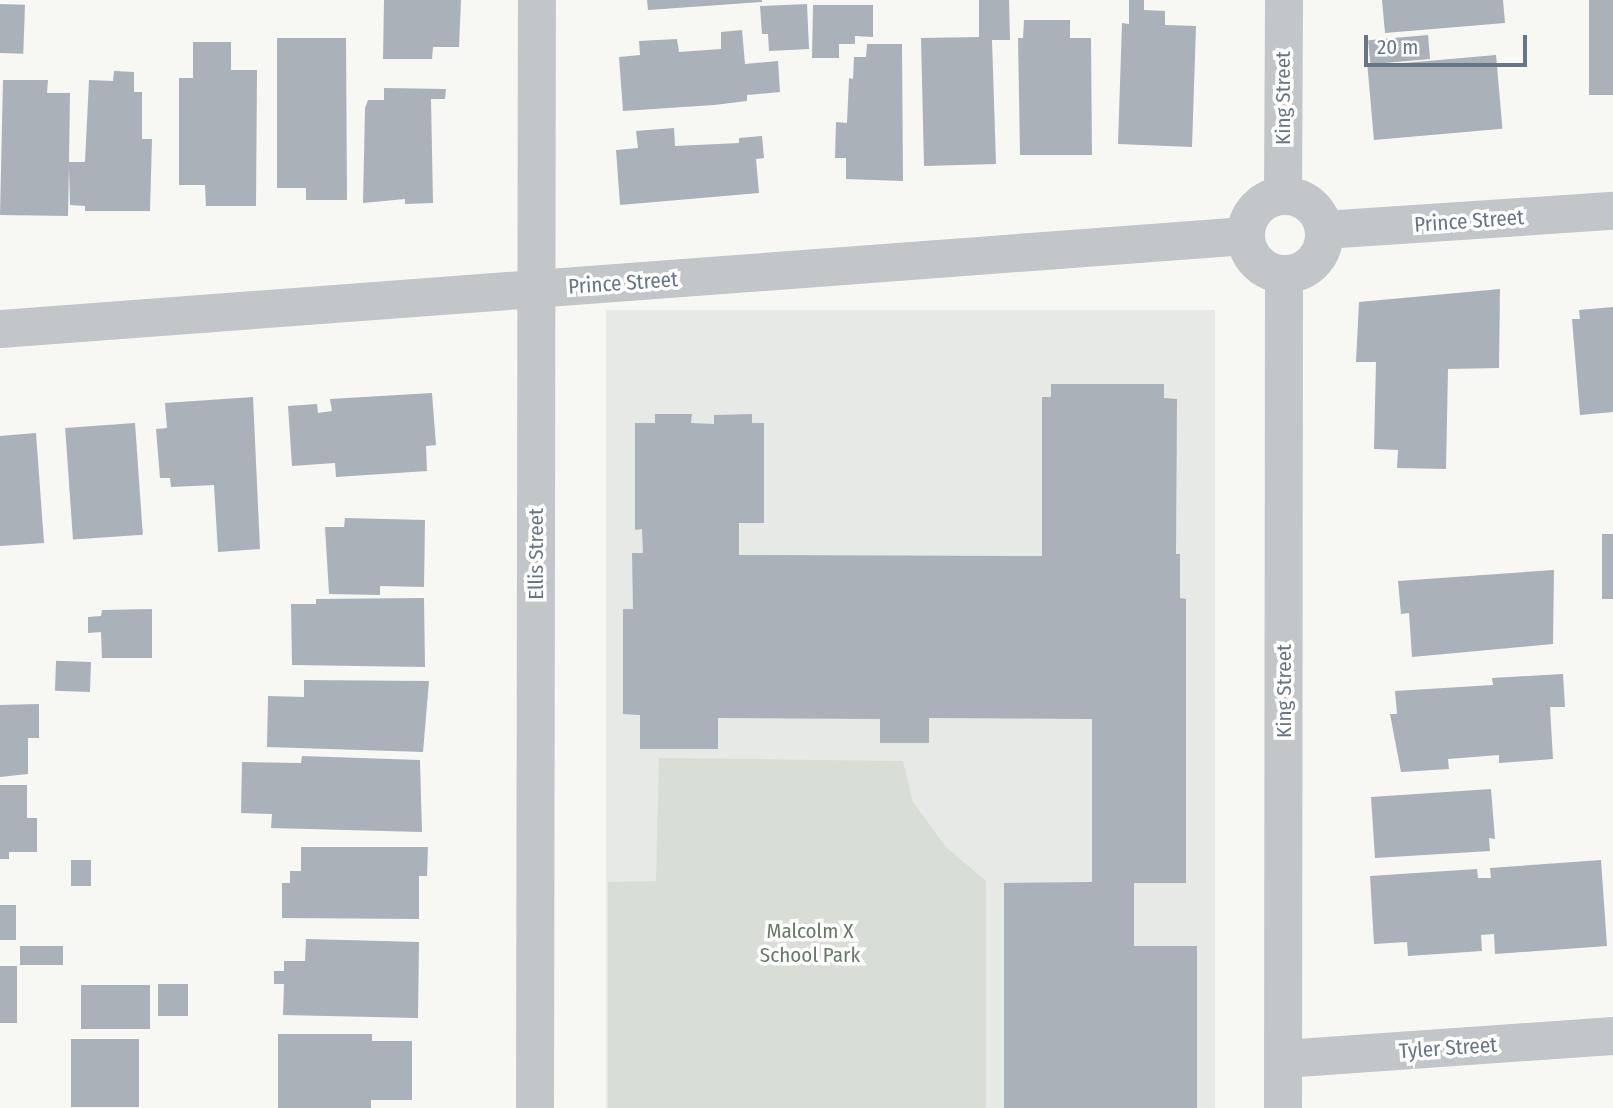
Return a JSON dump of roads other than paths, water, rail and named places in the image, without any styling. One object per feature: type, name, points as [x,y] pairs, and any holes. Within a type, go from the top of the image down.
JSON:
[{"type":"street","name":"Ellis Street","points":[[535,1108],[537,0]]},
{"type":"street","name":"King Street","points":[[1283,196],[1284,0]]},
{"type":"street","points":[[1283,196],[1306,201],[1322,219],[1324,230],[1318,256],[1297,272],[1284,274],[1262,267],[1246,236],[1252,213],[1271,198],[1283,196]]},
{"type":"street","name":"Prince Street","points":[[1324,230],[1613,211]]},
{"type":"street","name":"Prince Street","points":[[0,329],[1246,236]]},
{"type":"street","name":"King Street","points":[[1283,1108],[1284,274]]},
{"type":"street","name":"Tyler Street","points":[[1284,1059],[1613,1036]]},
{"type":"park label","name":"Malcolm X School Park","points":[[810,943]]}]
